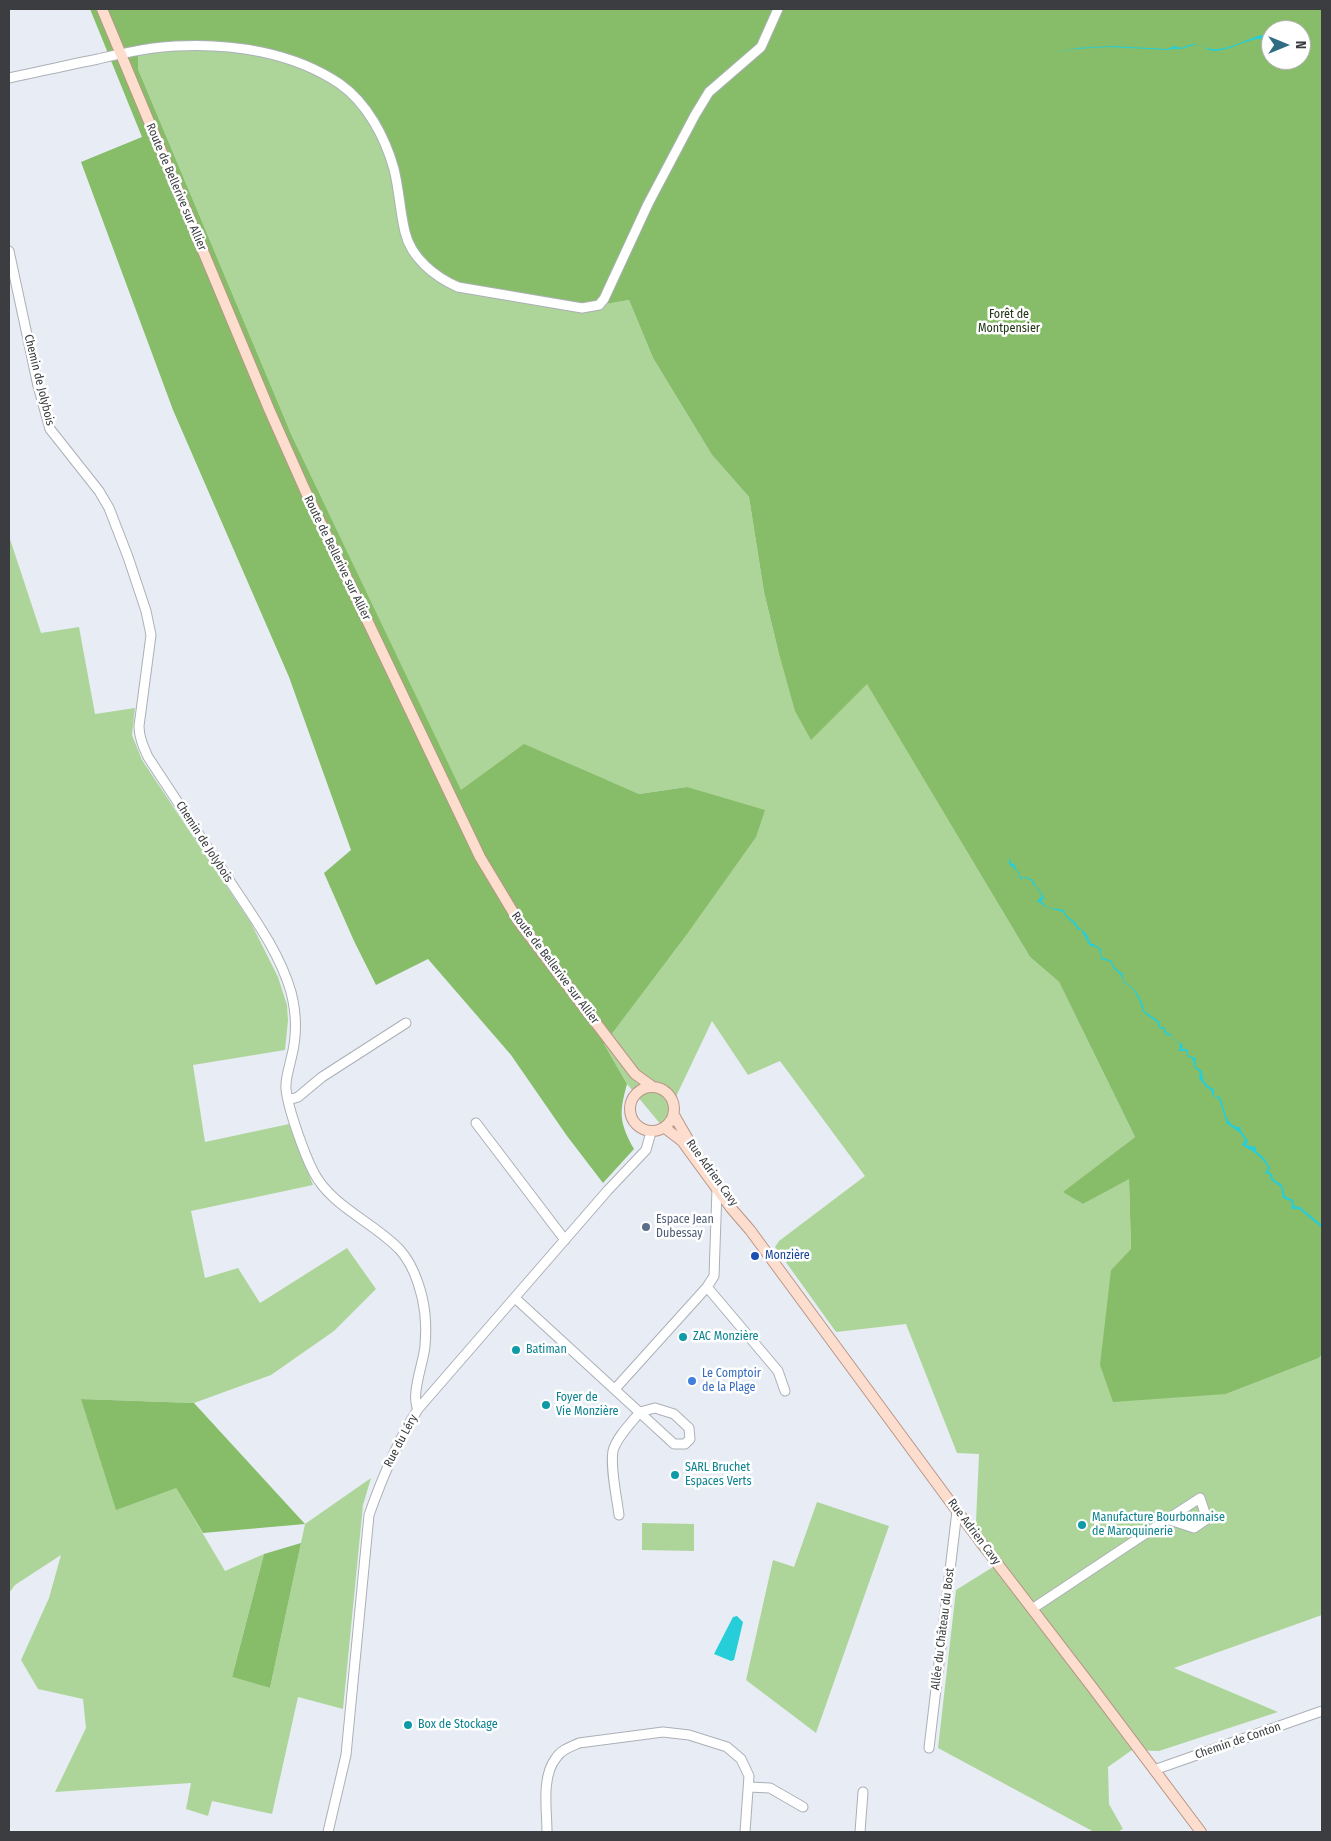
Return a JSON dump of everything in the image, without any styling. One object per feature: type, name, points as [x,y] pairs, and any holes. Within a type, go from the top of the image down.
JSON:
[{"type":"main road","name":"Route de Bellerive sur Allier","points":[[102,9],[268,409],[480,857],[519,922],[635,1074],[653,1086]]},
{"type":"main road","name":"Route de Bellerive sur Allier","points":[[635,1074],[638,1092]]},
{"type":"main road","points":[[653,1086],[660,1088],[671,1097],[675,1109],[671,1122],[665,1128],[651,1132],[637,1126],[630,1112],[633,1098],[638,1092],[653,1086]]},
{"type":"main road","name":"Rue Adrien Cavy","points":[[674,1115],[682,1130],[744,1217],[750,1230]]},
{"type":"main road","name":"Rue Adrien Cavy","points":[[665,1128],[682,1141],[731,1208],[750,1230],[957,1511],[1201,1832]]},
{"type":"street","points":[[9,78],[120,54],[176,46],[245,48],[278,56],[312,69],[340,84],[357,101],[376,125],[387,146],[394,170],[405,234],[414,252],[425,266],[443,281],[458,288],[582,308],[599,305],[604,299],[648,204],[695,115],[710,92],[761,46],[778,9]]},
{"type":"street","name":"Chemin de Jolybois","points":[[9,251],[38,386],[50,429],[99,491],[110,508],[146,611],[151,635],[138,726],[139,736],[148,757],[261,929],[279,963],[291,992],[296,1022],[295,1041],[286,1089],[293,1117],[313,1171],[318,1180],[332,1195],[400,1250],[419,1284],[425,1311],[426,1330],[425,1349],[417,1389],[416,1405],[418,1409]]},
{"type":"street","points":[[288,1100],[298,1096],[322,1077],[406,1022]]},
{"type":"street","points":[[476,1123],[565,1240]]},
{"type":"street","name":"Rue du Léry","points":[[328,1832],[346,1755],[369,1515],[382,1477],[406,1427],[418,1409],[608,1190],[646,1150],[651,1132]]},
{"type":"street","points":[[615,1389],[714,1276],[717,1189]]},
{"type":"street","points":[[717,1216],[723,1210],[731,1208]]},
{"type":"street","points":[[707,1286],[778,1371],[785,1391]]},
{"type":"street","points":[[516,1298],[640,1412],[674,1444],[685,1444],[690,1439],[689,1428],[674,1414],[655,1408],[640,1412],[618,1441],[613,1451],[614,1481],[619,1515]]},
{"type":"street","name":"Allée du Château du Bost","points":[[929,1748],[957,1511]]},
{"type":"street","points":[[1032,1609],[1167,1519]]},
{"type":"street","name":"Chemin de Conton","points":[[1154,1770],[1322,1711]]},
{"type":"street","points":[[547,1832],[547,1791],[551,1766],[561,1753],[579,1743],[663,1732],[689,1735],[727,1747],[734,1751],[741,1759],[749,1776],[744,1832]]},
{"type":"street","points":[[749,1787],[770,1788],[803,1806]]},
{"type":"street","points":[[860,1832],[863,1792]]},
{"type":"green space","name":"Forêt de Montpensier","points":[[90,9],[1322,9],[1322,1354],[1319,1358],[1226,1394],[1113,1402],[1100,1365],[1111,1270],[1131,1249],[1129,1179],[1083,1204],[1063,1192],[1135,1137],[1059,982],[1030,957],[867,684],[811,740],[795,711],[778,650],[764,592],[749,497],[712,455],[653,358],[629,300],[582,308],[458,287],[414,252],[387,146],[357,101],[312,69],[245,48],[138,51],[138,69],[292,436],[461,790],[524,744],[639,794],[687,787],[765,810],[756,837],[687,934],[604,1044],[627,1084],[622,1117],[625,1132],[634,1149],[603,1183],[567,1136],[511,1055],[428,959],[376,985],[324,873],[351,850],[289,677],[173,410],[81,162],[142,137]]},
{"type":"green space","points":[[175,46],[278,56],[340,84],[599,305],[629,300],[653,358],[712,455],[749,497],[764,592],[778,650],[811,739],[867,683],[1030,957],[1059,982],[1135,1137],[1064,1192],[1083,1204],[1129,1178],[1131,1250],[1111,1270],[1226,1394],[1319,1358],[1322,1354],[1322,1615],[1174,1668],[1278,1712],[1159,1751],[1132,1750],[1108,1767],[1109,1804],[1123,1829],[1117,1832],[1094,1832],[938,1748],[956,1590],[993,1567],[975,1545],[979,1454],[957,1453],[906,1324],[836,1332],[775,1247],[779,1241],[865,1176],[780,1061],[748,1075],[712,1021],[662,1126],[627,1084],[604,1044],[618,1024],[687,787],[639,794],[601,778],[461,791],[292,436],[138,69],[138,51]]},
{"type":"green space","points":[[9,536],[41,633],[79,627],[95,714],[135,708],[132,735],[142,760],[251,923],[278,977],[287,1005],[288,1021],[285,1050],[193,1065],[205,1142],[289,1124],[313,1185],[191,1211],[205,1278],[238,1268],[260,1303],[347,1248],[376,1289],[334,1331],[271,1375],[194,1403],[81,1399],[176,1488],[225,1571],[264,1554],[232,1677],[270,1688],[305,1524],[371,1478],[363,1505],[343,1709],[298,1697],[272,1814],[212,1801],[208,1816],[186,1809],[191,1783],[55,1792],[86,1728],[83,1699],[38,1689],[21,1660],[49,1598],[61,1555],[15,1585],[9,1593]]},
{"type":"green space","points":[[81,1399],[194,1403],[305,1524],[203,1533],[176,1488],[116,1510]]},
{"type":"green space","points":[[817,1502],[889,1526],[816,1733],[746,1680],[773,1560],[794,1567]]},
{"type":"green space","points":[[642,1523],[694,1524],[694,1551],[642,1550]]},
{"type":"green space","points":[[301,1543],[270,1688],[232,1677],[264,1554]]},
{"type":"water","points":[[1261,35],[1261,39],[1255,39],[1222,50],[1212,51],[1203,46],[1212,49],[1230,47]]},
{"type":"water","points":[[1191,44],[1198,45],[1182,49],[1169,50],[1110,47],[1075,49],[1053,53],[1077,48],[1112,46],[1168,49],[1174,46],[1182,48]]},
{"type":"water","points":[[1009,857],[1011,863],[1015,865],[1019,872],[1021,878],[1026,877],[1033,880],[1044,898],[1041,901],[1047,907],[1064,910],[1066,915],[1086,933],[1091,944],[1101,949],[1101,957],[1112,961],[1114,967],[1123,974],[1123,981],[1127,984],[1123,982],[1121,975],[1113,968],[1111,962],[1101,959],[1099,949],[1090,946],[1081,930],[1078,930],[1063,912],[1046,907],[1037,901],[1042,896],[1032,881],[1026,878],[1020,879],[1018,872],[1009,864]]},
{"type":"water","points":[[1127,984],[1137,993],[1142,1001],[1144,1011],[1159,1021],[1160,1027],[1164,1027],[1173,1038],[1170,1035],[1166,1035],[1163,1029],[1159,1028],[1157,1022],[1143,1012],[1139,998]]},
{"type":"water","points":[[1176,1041],[1183,1045],[1182,1049],[1187,1049],[1189,1056],[1196,1058],[1195,1066],[1202,1071],[1206,1084],[1214,1089],[1214,1096],[1220,1097],[1228,1120],[1231,1124],[1240,1127],[1248,1141],[1246,1145],[1256,1147],[1256,1151],[1270,1167],[1268,1172],[1272,1174],[1273,1179],[1282,1185],[1285,1196],[1293,1200],[1294,1206],[1300,1207],[1322,1225],[1322,1228],[1299,1209],[1292,1209],[1291,1201],[1283,1198],[1281,1187],[1271,1180],[1270,1175],[1265,1173],[1268,1167],[1262,1159],[1242,1145],[1245,1140],[1237,1130],[1227,1124],[1219,1099],[1213,1096],[1211,1090],[1199,1078],[1200,1072],[1194,1067],[1193,1059],[1188,1057],[1186,1051],[1179,1051],[1180,1045]]},
{"type":"water","points":[[737,1616],[743,1622],[734,1660],[731,1661],[714,1654],[733,1617]]},
{"type":"place","name":"Espace Jean Dubessay","points":[[646,1227]]},
{"type":"place","name":"Monzière","points":[[755,1256]]},
{"type":"place","name":"ZAC Monzière","points":[[683,1337]]},
{"type":"place","name":"Batiman","points":[[516,1350]]},
{"type":"place","name":"Le Comptoir de la Plage","points":[[692,1381]]},
{"type":"place","name":"Foyer de Vie Monzière","points":[[546,1405]]},
{"type":"place","name":"SARL Bruchet Espaces Verts","points":[[675,1475]]},
{"type":"place","name":"Manufacture Bourbonnaise de Maroquinerie","points":[[1082,1525]]},
{"type":"place","name":"Box de Stockage","points":[[408,1725]]}]
